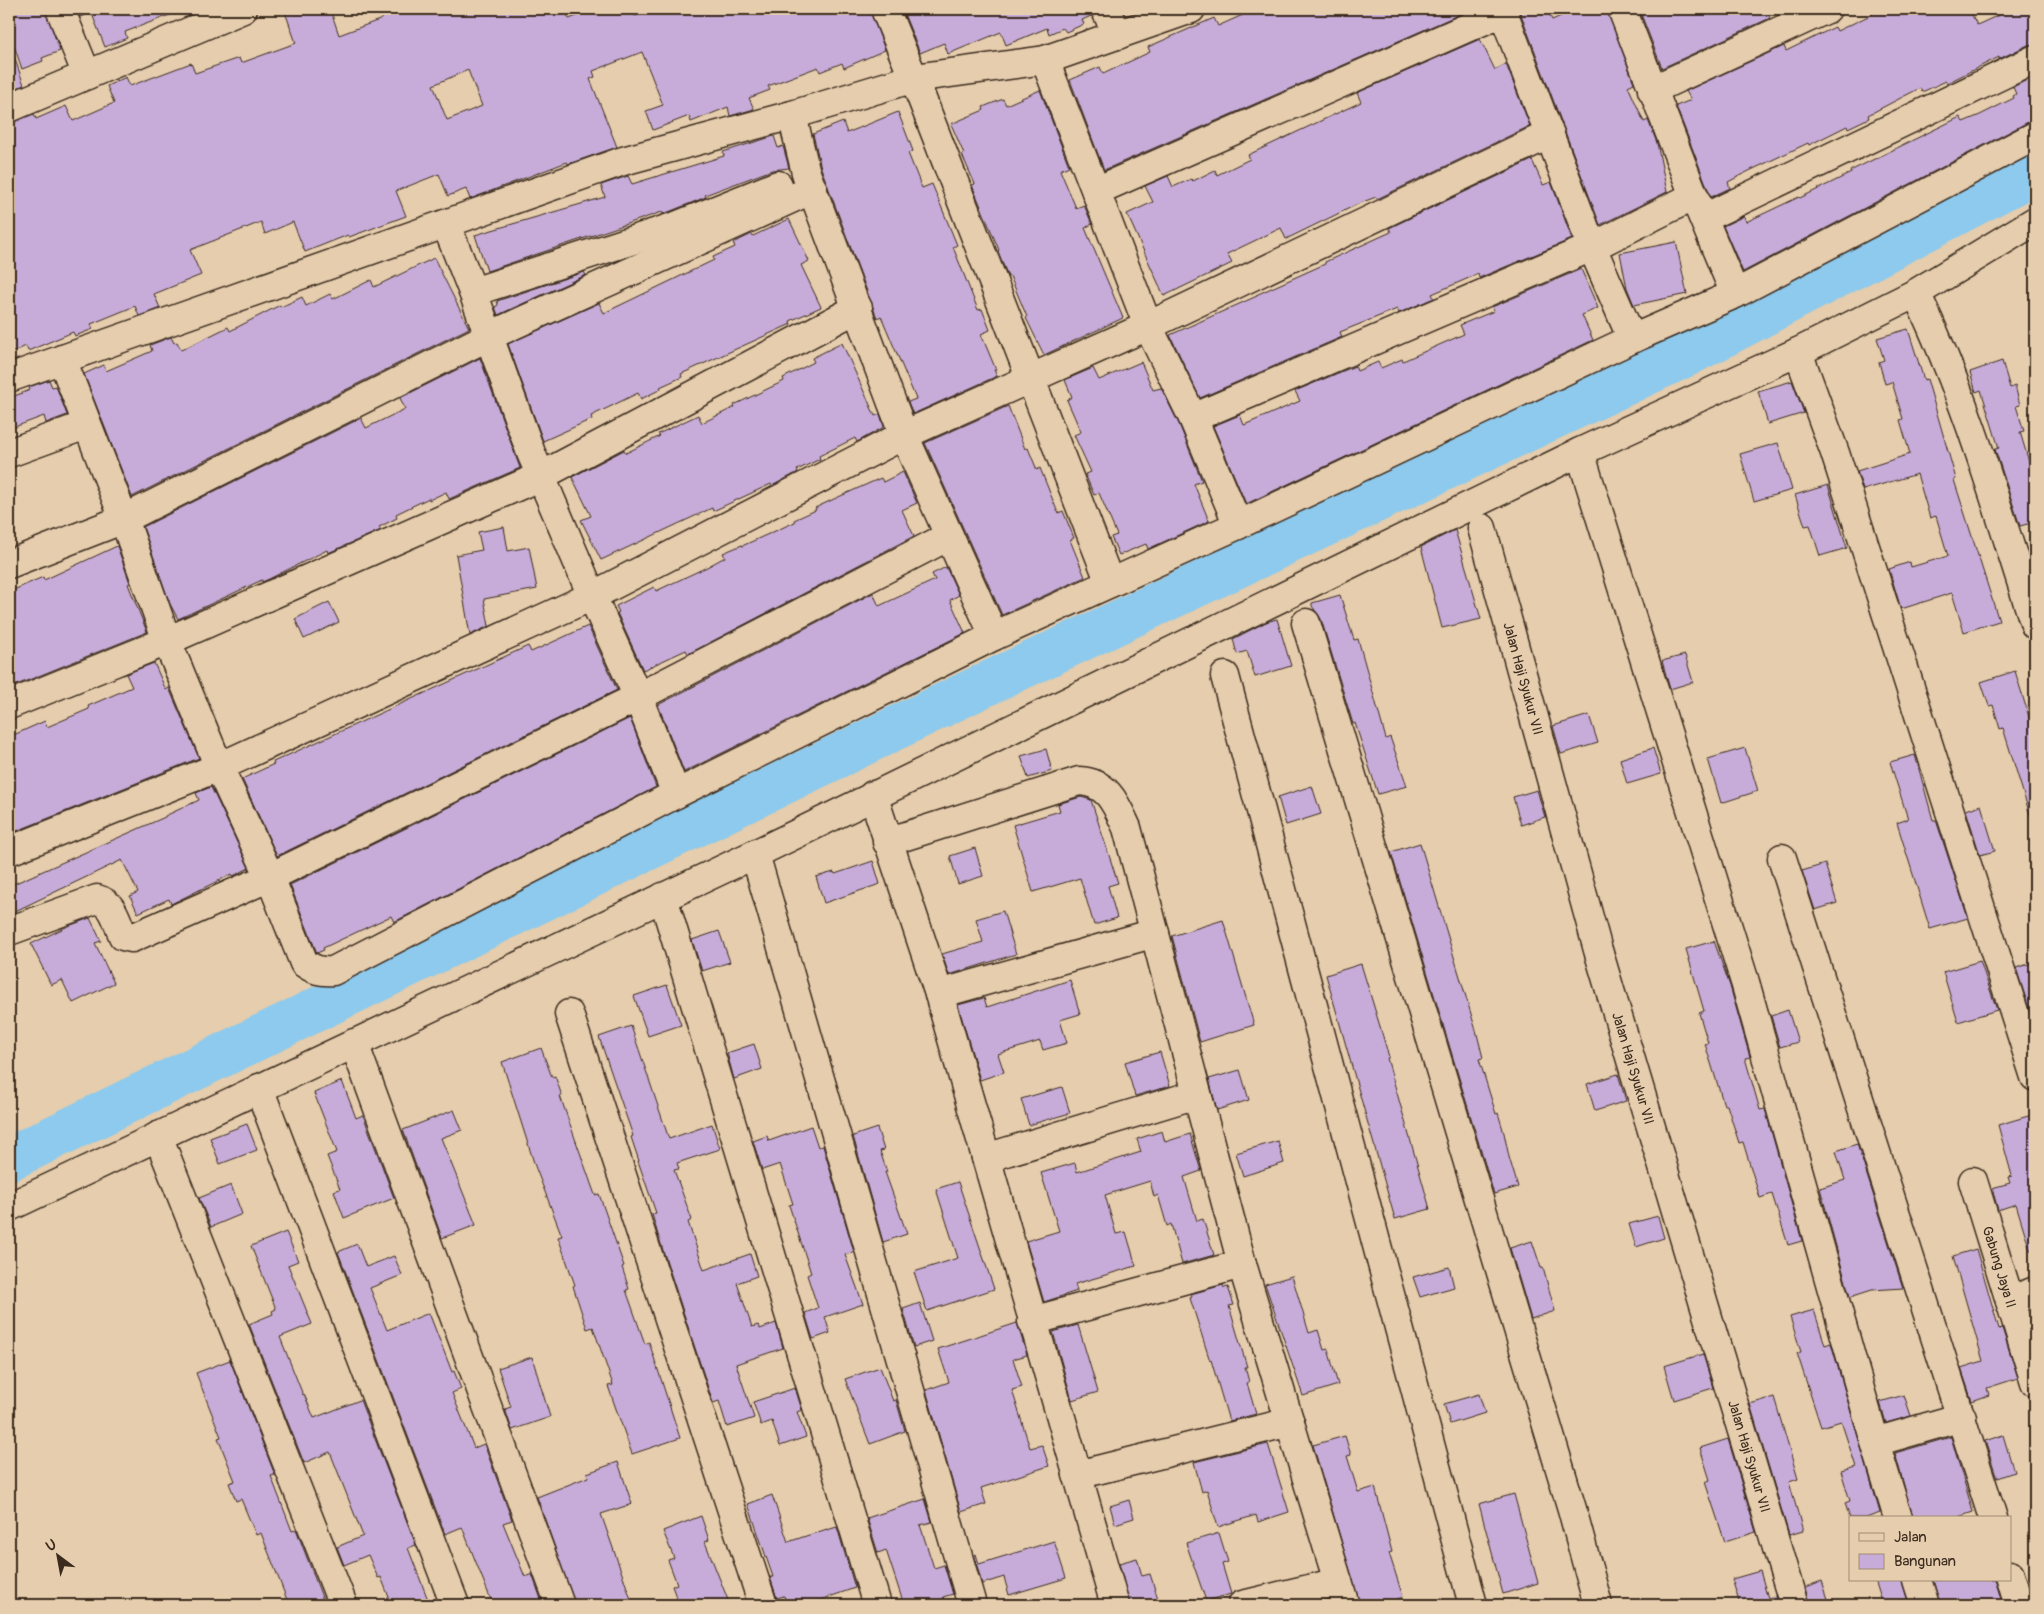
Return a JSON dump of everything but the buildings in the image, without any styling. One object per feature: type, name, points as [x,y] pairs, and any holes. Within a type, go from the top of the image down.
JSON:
[{"type":"street","points":[[60,9],[87,75]]},
{"type":"street","points":[[9,108],[243,9]]},
{"type":"street","points":[[885,9],[914,78],[1110,583]]},
{"type":"street","points":[[1105,9],[1118,35]]},
{"type":"street","points":[[9,378],[623,161],[792,115],[914,78],[1045,60],[1191,9]]},
{"type":"street","points":[[1622,9],[1652,90],[1735,294]]},
{"type":"street","points":[[1652,90],[1827,9]]},
{"type":"street","points":[[1096,191],[1503,10],[1592,247],[1632,339]]},
{"type":"street","points":[[1193,418],[1592,247],[1699,207],[2035,59]]},
{"type":"street","points":[[1045,60],[1148,326],[1193,418],[1238,524]]},
{"type":"street","points":[[792,115],[810,181],[904,435],[994,636]]},
{"type":"street","points":[[9,851],[219,767],[592,596],[904,435],[1031,380],[1148,326],[1550,134]]},
{"type":"street","points":[[62,359],[124,519],[167,641],[219,767],[270,877],[304,963],[313,969],[324,972],[333,971],[676,794],[994,636],[1632,339],[1735,294],[2035,136]]},
{"type":"street","points":[[473,292],[810,181]]},
{"type":"street","points":[[9,564],[124,519],[489,336],[810,181]]},
{"type":"street","points":[[9,1207],[755,854],[1580,452],[1798,352],[1916,293],[2035,221]]},
{"type":"street","points":[[446,224],[541,476],[592,596],[638,697],[676,794]]},
{"type":"street","points":[[1916,293],[1940,342],[1976,443],[2035,625]]},
{"type":"street","points":[[9,705],[167,641],[541,476],[858,308]]},
{"type":"street","points":[[1798,352],[1835,453],[2035,1077]]},
{"type":"street","points":[[9,453],[86,425]]},
{"type":"street","points":[[1580,452],[1745,982],[1897,1516]]},
{"type":"street","name":"Jalan Haji Syukur VII","points":[[1482,528],[1598,950],[1794,1605]]},
{"type":"street","points":[[9,931],[97,899],[104,900],[111,907],[123,936],[132,938],[270,877],[638,697],[948,536]]},
{"type":"street","points":[[1306,623],[1572,1509],[1598,1605]]},
{"type":"street","points":[[1225,676],[1473,1605]]},
{"type":"street","points":[[887,842],[1079,781],[1093,781],[1102,787],[1112,798],[1127,828],[1242,1264],[1341,1594],[1242,1605]]},
{"type":"street","points":[[873,796],[939,994],[1115,1605]]},
{"type":"street","points":[[755,854],[972,1605]]},
{"type":"street","points":[[1782,858],[1992,1516]]},
{"type":"street","points":[[663,897],[877,1605]]},
{"type":"street","points":[[939,994],[1155,933]]},
{"type":"street","points":[[568,1014],[763,1605]]},
{"type":"street","points":[[354,1043],[560,1605]]},
{"type":"street","points":[[259,1088],[455,1605]]},
{"type":"street","points":[[986,1158],[1197,1094]]},
{"type":"street","points":[[158,1136],[343,1605]]},
{"type":"street","name":"Gabung Jaya II","points":[[1973,1180],[2035,1382]]},
{"type":"street","points":[[1032,1321],[1242,1264]]},
{"type":"street","points":[[2010,1301],[2035,1291]]},
{"type":"street","points":[[1875,1442],[1962,1417]]},
{"type":"street","points":[[1077,1475],[1290,1422]]},
{"type":"street","points":[[1918,1582],[1925,1605]]},
{"type":"street","points":[[2012,1582],[2019,1605]]},
{"type":"waterway","points":[[9,1159],[976,689],[1690,353],[2035,172]]}]
